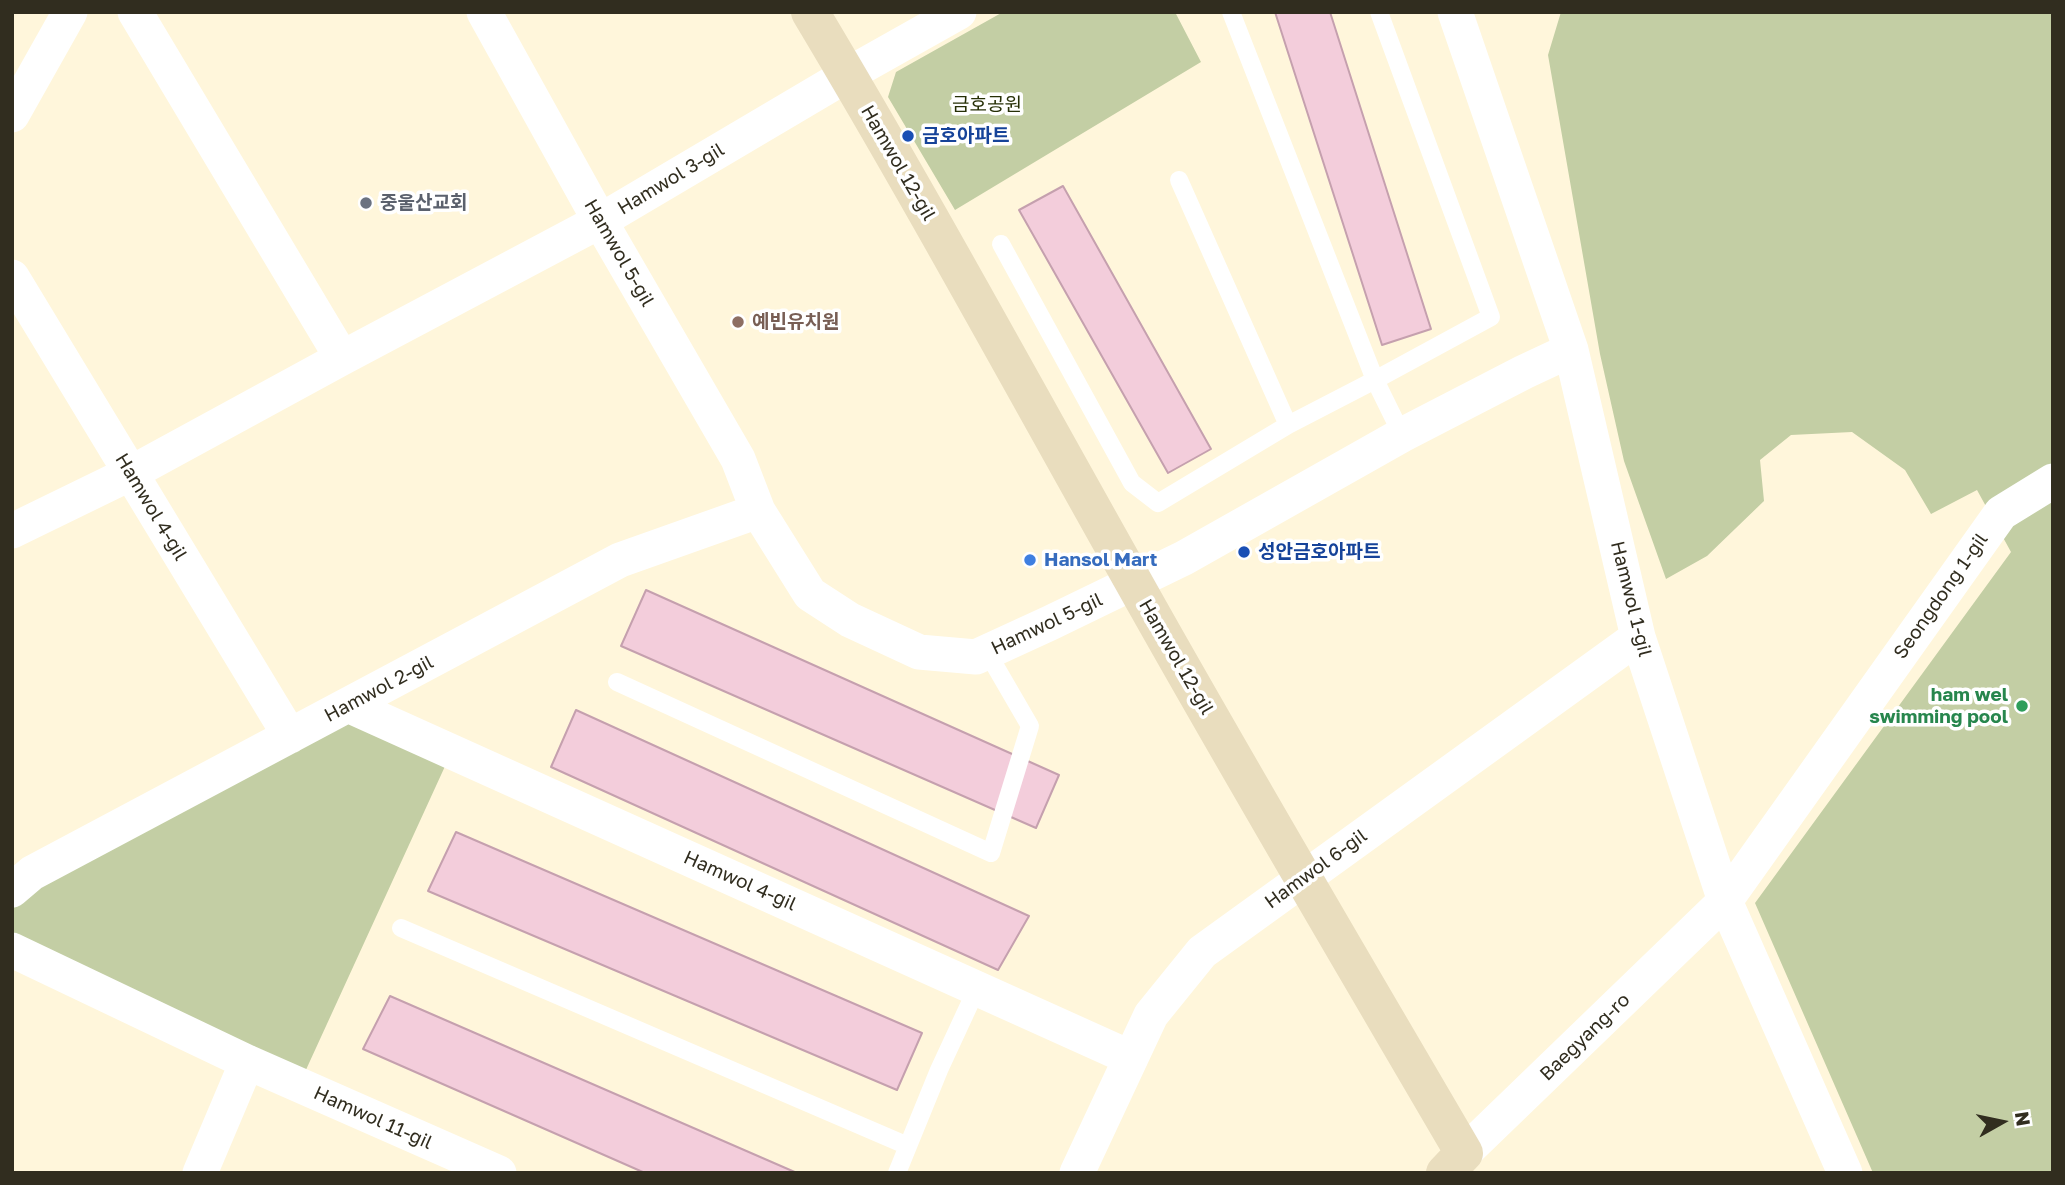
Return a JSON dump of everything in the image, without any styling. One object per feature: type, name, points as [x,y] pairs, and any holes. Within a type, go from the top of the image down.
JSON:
[{"type":"street","points":[[12,115],[70,12]]},
{"type":"street","points":[[135,12],[342,358]]},
{"type":"street","name":"Hamwol 5-gil","points":[[484,12],[600,221],[738,460],[758,511],[810,594],[850,620],[919,652],[976,657],[987,652],[1134,584],[1402,435],[1524,372],[1571,351]]},
{"type":"street","name":"Hamwol 12-gil","points":[[810,12],[935,226],[1134,584],[1303,878],[1455,1163]]},
{"type":"street","name":"Hamwol 3-gil","points":[[12,531],[131,473],[600,221],[959,12]]},
{"type":"street","name":"Hamwol 1-gil","points":[[1455,12],[1571,351],[1638,637],[1725,901],[1845,1173]]},
{"type":"street","name":"Hamwol 4-gil","points":[[12,277],[290,736]]},
{"type":"street","name":"Seongdong 1-gil","points":[[1725,901],[2001,513],[2053,481]]},
{"type":"street","name":"Hamwol 2-gil","points":[[12,890],[32,873],[620,560],[758,511]]},
{"type":"street","name":"Hamwol 6-gil","points":[[1077,1173],[1150,1015],[1202,952],[1638,637]]},
{"type":"street","name":"Hamwol 4-gil","points":[[348,705],[1131,1058]]},
{"type":"street","name":"Baegyang-ro","points":[[1455,1163],[1725,901]]},
{"type":"street","name":"Hamwol 11-gil","points":[[12,950],[247,1062],[499,1173]]},
{"type":"street","points":[[200,1173],[247,1062]]},
{"type":"lane","points":[[1231,12],[1375,380],[1402,435]]},
{"type":"lane","points":[[1002,244],[1132,483],[1158,503],[1288,425],[1490,317],[1379,12]]},
{"type":"lane","points":[[1179,180],[1288,425]]},
{"type":"lane","points":[[617,682],[991,853],[1030,726],[987,652]]},
{"type":"lane","points":[[401,928],[908,1146]]},
{"type":"lane","points":[[897,1173],[939,1070],[977,988]]},
{"type":"green space","name":"금호공원","points":[[1003,12],[1175,12],[1201,62],[955,210],[888,97],[896,72]]},
{"type":"green space","points":[[1561,12],[2053,12],[2053,1173],[1873,1173],[1755,903],[2011,552],[1977,490],[1931,514],[1905,470],[1852,432],[1791,435],[1760,460],[1764,501],[1707,556],[1666,579],[1624,461],[1600,354],[1548,55]]},
{"type":"green space","points":[[348,705],[452,751],[299,1085],[12,950],[12,890]]},
{"type":"building","points":[[1275,12],[1330,12],[1431,329],[1382,345]]},
{"type":"building","points":[[1063,186],[1211,449],[1168,473],[1019,210]]},
{"type":"building","points":[[646,590],[1059,775],[1036,828],[621,646]]},
{"type":"building","points":[[576,710],[1029,916],[998,970],[551,767]]},
{"type":"building","points":[[456,832],[922,1033],[897,1090],[428,891]]},
{"type":"building","points":[[390,996],[797,1173],[645,1173],[363,1049]]},
{"type":"place","name":"금호아파트","points":[[908,136]]},
{"type":"place","name":"중울산교회","points":[[366,203]]},
{"type":"place","name":"예빈유치원","points":[[738,322]]},
{"type":"place","name":"성안금호아파트","points":[[1244,552]]},
{"type":"place","name":"Hansol Mart","points":[[1030,560]]},
{"type":"place","name":"ham wel swimming pool","points":[[2022,706]]}]
